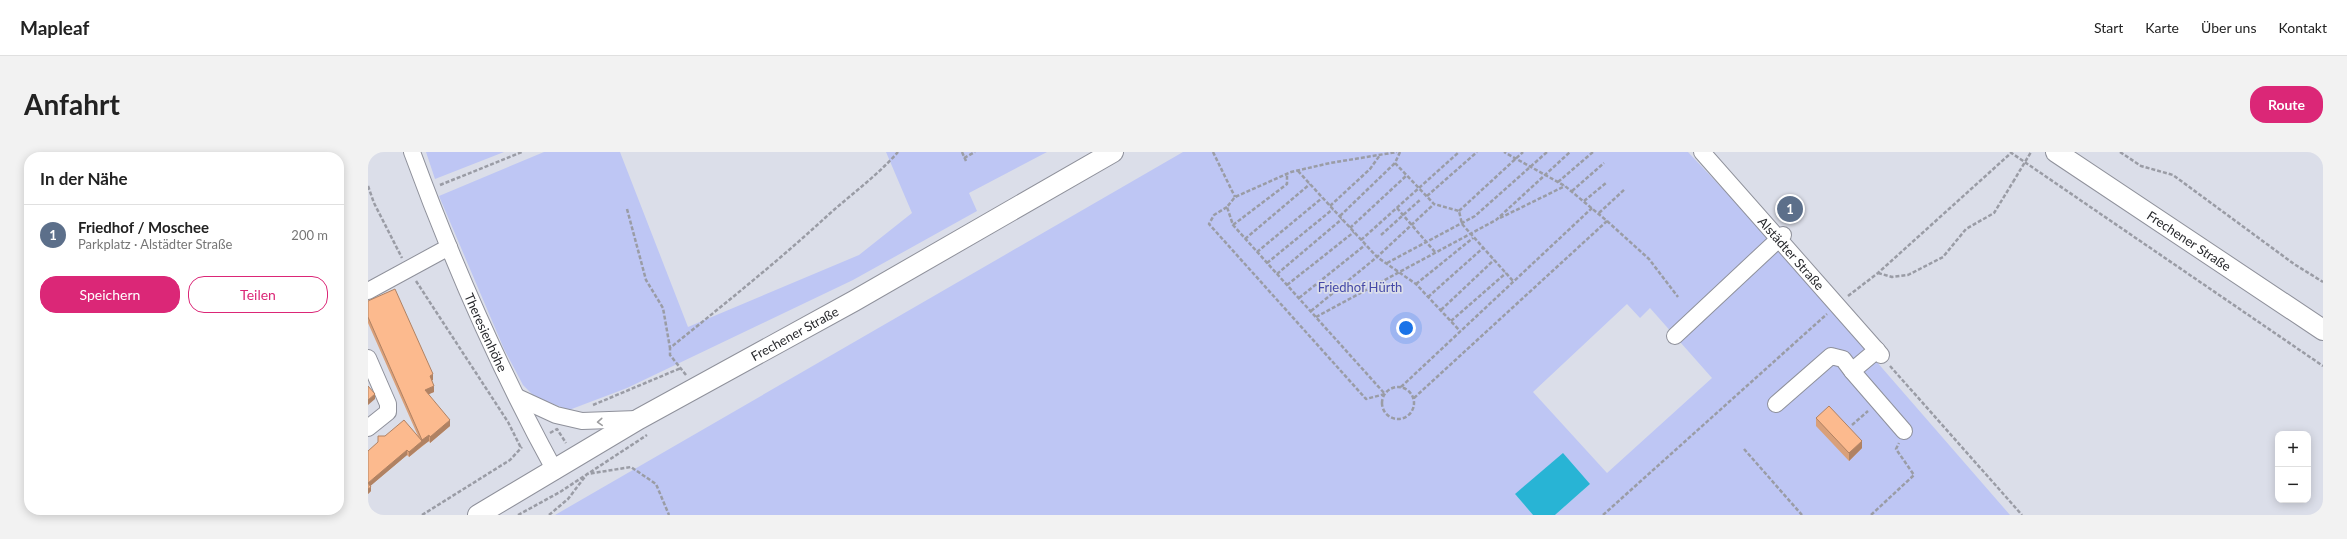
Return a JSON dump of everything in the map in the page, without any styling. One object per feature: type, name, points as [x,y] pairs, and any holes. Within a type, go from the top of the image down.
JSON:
[{"type":"main road","name":"Frechener Straße","points":[[478,515],[555,471],[639,419],[854,301],[1113,152]]},
{"type":"main road","name":"Frechener Straße","points":[[2056,152],[2323,330]]},
{"type":"street","name":"Theresienhöhe","points":[[412,152],[449,247],[517,397],[555,471]]},
{"type":"street","name":"Alstädter Straße","points":[[1702,152],[1736,185],[1781,237],[1836,306],[1879,352]]},
{"type":"street","points":[[1675,336],[1781,237]]},
{"type":"street","points":[[368,291],[449,247]]},
{"type":"street","points":[[1852,371],[1879,352]]},
{"type":"street","points":[[1776,404],[1831,356],[1843,359],[1904,431]]},
{"type":"street","points":[[368,358],[388,404],[388,412],[368,428]]},
{"type":"street","points":[[517,397],[556,415],[569,418],[592,422],[639,419]]},
{"type":"path","points":[[426,191],[522,152]]},
{"type":"path","points":[[670,348],[778,261],[826,216],[884,167],[898,152]]},
{"type":"path","points":[[962,152],[965,159],[975,152]]},
{"type":"path","points":[[1213,152],[1235,197]]},
{"type":"path","points":[[1385,394],[1382,405],[1384,410],[1391,418],[1396,419],[1407,417],[1411,413],[1414,398],[1407,389],[1401,387],[1392,388],[1385,394],[1366,399],[1209,224],[1214,215],[1227,207],[1235,197],[1287,175],[1330,163],[1397,152]]},
{"type":"path","points":[[1340,216],[1395,163],[1400,152]]},
{"type":"path","points":[[1361,240],[1459,152]]},
{"type":"path","points":[[1427,196],[1477,152]]},
{"type":"path","points":[[1504,152],[1566,186],[1599,213],[1649,259],[1678,297]]},
{"type":"path","points":[[1459,211],[1523,152]]},
{"type":"path","points":[[1387,263],[1475,216],[1547,152]]},
{"type":"path","points":[[1496,220],[1570,152]]},
{"type":"path","points":[[1558,182],[1593,152]]},
{"type":"path","points":[[1602,515],[1836,306],[1878,273],[2010,152],[2323,366]]},
{"type":"path","points":[[1878,273],[1892,278],[1908,275],[1943,257],[1966,229],[1994,213],[2031,152]]},
{"type":"path","points":[[2120,152],[2141,166],[2173,175],[2282,255],[2323,282]]},
{"type":"path","points":[[1330,206],[1370,169],[1380,156]]},
{"type":"path","points":[[1395,163],[1434,204],[1459,211]]},
{"type":"path","points":[[1572,192],[1604,163]]},
{"type":"path","points":[[1298,171],[1377,257],[1416,284],[1460,331]]},
{"type":"path","points":[[1233,225],[1286,184],[1287,175]]},
{"type":"path","points":[[1350,228],[1407,176]]},
{"type":"path","points":[[1584,201],[1606,183]]},
{"type":"path","points":[[1246,239],[1310,184]]},
{"type":"path","points":[[368,186],[374,204],[409,270],[508,422],[521,448],[510,460],[422,515]]},
{"type":"path","points":[[1316,317],[1470,233],[1566,186]]},
{"type":"path","points":[[1599,213],[1625,189]]},
{"type":"path","points":[[1257,252],[1322,198]]},
{"type":"path","points":[[1381,235],[1420,199]]},
{"type":"path","points":[[1311,311],[1377,257],[1434,204]]},
{"type":"path","points":[[1227,207],[1233,225],[1385,394]]},
{"type":"path","points":[[1397,208],[1435,252]]},
{"type":"path","points":[[1401,387],[1592,208]]},
{"type":"path","points":[[557,429],[579,410],[681,368],[670,355],[662,308],[646,280],[627,209]]},
{"type":"path","points":[[1267,263],[1332,209]]},
{"type":"path","points":[[1459,211],[1462,224],[1513,281]]},
{"type":"path","points":[[1278,274],[1342,219]]},
{"type":"path","points":[[1414,398],[1607,221]]},
{"type":"path","points":[[1287,285],[1354,232]]},
{"type":"path","points":[[1416,284],[1474,238]]},
{"type":"path","points":[[1299,298],[1365,245]]},
{"type":"path","points":[[1428,296],[1483,248]]},
{"type":"path","points":[[1441,310],[1494,260]]},
{"type":"path","points":[[1451,321],[1506,273]]},
{"type":"path","points":[[1879,352],[2022,515]]},
{"type":"path","points":[[1852,425],[1879,402]]},
{"type":"path","points":[[1871,515],[1914,475],[1896,449],[1904,431]]},
{"type":"path","points":[[1744,449],[1802,515]]},
{"type":"path","points":[[518,515],[587,474],[631,468],[656,484],[669,515]]},
{"type":"path","points":[[550,515],[568,499],[587,474]]},
{"type":"green space","points":[[426,152],[504,152],[435,179]]},
{"type":"green space","points":[[544,152],[620,152],[688,327],[859,255],[912,213],[886,152],[1047,152],[969,193],[977,211],[853,280],[627,388],[569,410],[535,397],[523,385],[504,349],[439,196]]},
{"type":"green space","name":"Friedhof Hürth","points":[[1183,152],[1688,152],[1769,238],[2010,515],[1555,515],[1590,484],[1515,494],[1533,515],[555,515]],"holes":[[[1627,304],[1640,318],[1650,308],[1712,378],[1607,473],[1533,392]]]},
{"type":"shaded area","points":[[1563,453],[1590,484],[1555,515],[1533,515],[1515,494]]},
{"type":"building","points":[[395,289],[433,374],[430,376],[434,386],[425,390],[450,420],[430,437],[429,435],[422,440],[368,317],[368,301]]},
{"type":"building","points":[[368,386],[375,394],[368,400]]},
{"type":"building","points":[[1829,406],[1862,441],[1849,453],[1816,418]]},
{"type":"building","points":[[404,420],[422,441],[409,452],[407,450],[368,483],[368,451],[378,442],[378,436],[385,436]]},
{"type":"place","name":"Friedhof / Moschee","points":[[1790,209]]}]
